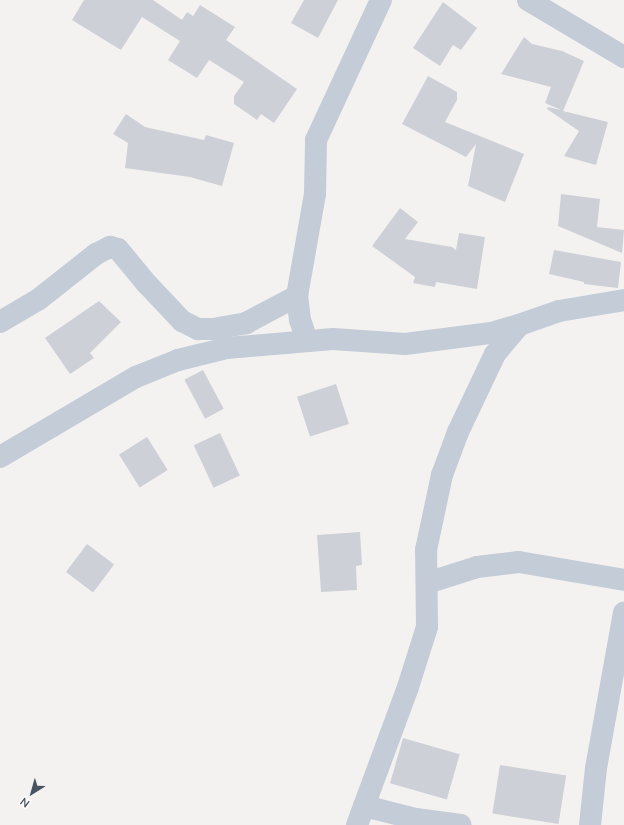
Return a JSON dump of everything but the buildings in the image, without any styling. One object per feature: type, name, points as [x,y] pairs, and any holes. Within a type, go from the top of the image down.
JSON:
[{"type":"street","points":[[307,341],[300,320],[298,296],[315,194],[316,140],[381,0]]},
{"type":"street","points":[[528,0],[624,57]]},
{"type":"street","points":[[0,322],[38,299],[96,254],[110,247],[118,248],[147,284],[182,321],[198,329],[213,329],[246,323],[298,296]]},
{"type":"street","points":[[0,457],[136,377],[178,360],[227,348],[333,339],[405,344],[490,332],[520,325],[559,311],[624,300]]},
{"type":"street","points":[[461,825],[416,819],[361,816],[408,687],[428,626],[426,550],[442,475],[458,432],[495,354],[520,325]]},
{"type":"street","points":[[427,583],[477,567],[519,562],[624,580]]},
{"type":"street","points":[[590,825],[596,768],[624,612]]}]
